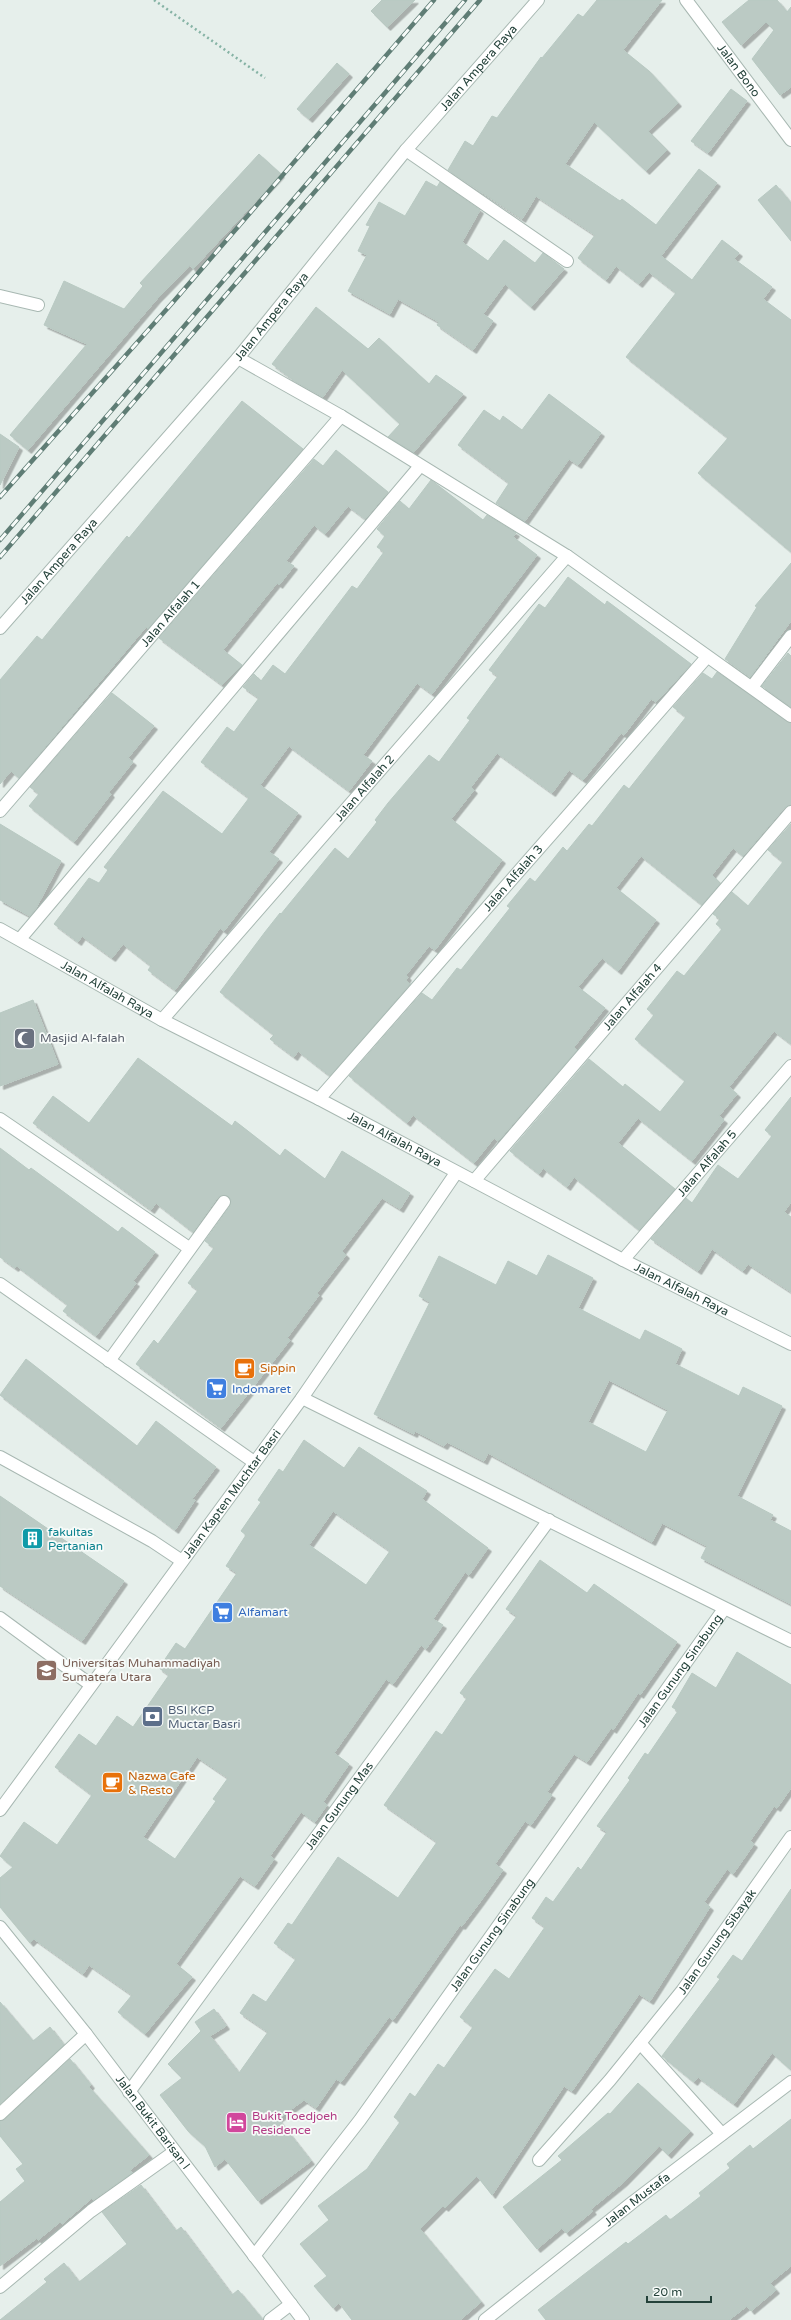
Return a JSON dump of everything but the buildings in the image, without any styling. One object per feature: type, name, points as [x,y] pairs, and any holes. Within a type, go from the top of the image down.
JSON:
[{"type":"street","name":"Jalan Ampera Raya","points":[[0,628],[238,358],[406,150],[538,0]]},
{"type":"street","name":"Jalan Bono","points":[[692,2],[791,140]]},
{"type":"street","points":[[406,150],[567,261]]},
{"type":"street","points":[[0,296],[38,305]]},
{"type":"street","points":[[238,358],[341,416],[567,556],[791,716]]},
{"type":"street","name":"Jalan Alfalah 1","points":[[0,811],[341,416]]},
{"type":"street","points":[[20,939],[420,466]]},
{"type":"street","name":"Jalan Alfalah 2","points":[[162,1020],[567,556]]},
{"type":"street","points":[[752,687],[791,636]]},
{"type":"street","name":"Jalan Alfalah 3","points":[[319,1099],[707,657]]},
{"type":"street","name":"Jalan Alfalah 4","points":[[474,1181],[791,812]]},
{"type":"street","name":"Jalan Alfalah Raya","points":[[0,929],[162,1020],[319,1099],[622,1260],[791,1344]]},
{"type":"street","name":"Jalan Alfalah 5","points":[[622,1260],[791,1066]]},
{"type":"street","points":[[0,1119],[188,1248]]},
{"type":"street","name":"Jalan Kapten Muchtar Basri","points":[[0,1810],[302,1398],[456,1173]]},
{"type":"street","points":[[109,1361],[188,1248],[224,1202]]},
{"type":"street","points":[[0,1284],[254,1462]]},
{"type":"street","points":[[302,1398],[791,1641]]},
{"type":"street","points":[[0,1457],[152,1541],[182,1561]]},
{"type":"street","name":"Jalan Gunung Mas","points":[[129,2092],[549,1520]]},
{"type":"street","name":"Jalan Gunung Sinabung","points":[[254,2256],[360,2120],[724,1609]]},
{"type":"street","points":[[0,1618],[91,1685]]},
{"type":"street","name":"Jalan Gunung Sibayak","points":[[539,2160],[640,2043],[682,1991],[791,1837]]},
{"type":"street","name":"Jalan Bukit Barisan I","points":[[0,1927],[86,2034],[174,2152],[303,2320]]},
{"type":"street","points":[[0,2114],[86,2034]]},
{"type":"street","points":[[640,2043],[722,2134]]},
{"type":"street","name":"Jalan Mustafa","points":[[485,2320],[632,2202],[791,2082]]},
{"type":"street","points":[[0,2287],[91,2211],[174,2152]]},
{"type":"street","points":[[270,2320],[291,2304]]},
{"type":"path","points":[[154,0],[265,78]]},
{"type":"railway","points":[[0,497],[174,301],[434,0]]},
{"type":"railway","points":[[0,540],[465,0]]},
{"type":"railway","points":[[0,557],[480,0]]},
{"type":"place","name":"Masjid Al-falah","points":[[24,1038]]},
{"type":"place","name":"Sippin","points":[[245,1368]]},
{"type":"place","name":"Indomaret","points":[[217,1389]]},
{"type":"place","name":"fakultas Pertanian","points":[[32,1539]]},
{"type":"place","name":"Alfamart","points":[[223,1612]]},
{"type":"place","name":"Universitas Muhammadiyah Sumatera Utara","points":[[46,1670]]},
{"type":"place","name":"BSI KCP Muctar Basri","points":[[152,1717]]},
{"type":"place","name":"Nazwa Cafe & Resto","points":[[112,1783]]},
{"type":"place","name":"Bukit Toedjoeh Residence","points":[[237,2123]]}]
